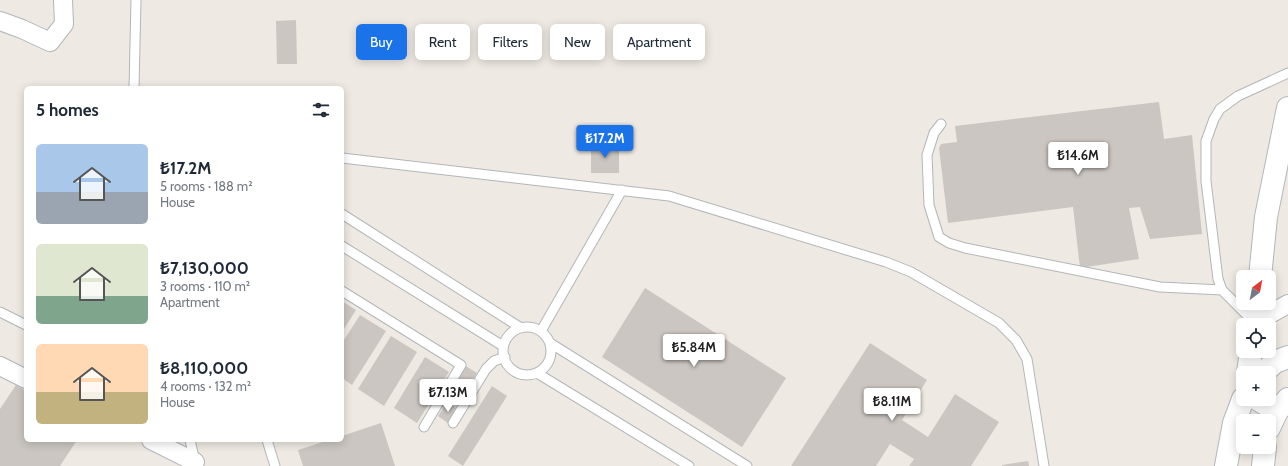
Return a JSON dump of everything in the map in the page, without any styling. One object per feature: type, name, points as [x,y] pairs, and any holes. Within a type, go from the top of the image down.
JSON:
[{"type":"street","points":[[0,21],[50,42],[64,24],[63,0]]},
{"type":"street","points":[[1261,270],[1266,217],[1288,108]]},
{"type":"street","points":[[1255,317],[1288,304]]},
{"type":"street","points":[[1271,366],[1275,362],[1288,357]]},
{"type":"street","points":[[0,366],[24,378]]},
{"type":"street","points":[[1226,466],[1234,423],[1241,406]]},
{"type":"street","points":[[1269,406],[1278,412]]},
{"type":"street","points":[[155,442],[196,464]]},
{"type":"street","points":[[1263,466],[1264,454]]},
{"type":"lane","points":[[134,86],[136,0]]},
{"type":"lane","points":[[1255,317],[1222,290],[1218,279],[1206,181],[1206,140],[1214,119],[1220,109],[1238,96],[1288,73]]},
{"type":"lane","points":[[941,124],[934,133],[928,154],[929,205],[939,237],[948,243],[989,253],[1160,287],[1222,290]]},
{"type":"lane","points":[[344,158],[669,196],[886,262],[911,272],[999,323],[1016,340],[1027,359],[1044,466]]},
{"type":"lane","points":[[541,330],[622,190]]},
{"type":"lane","points":[[344,215],[521,328]]},
{"type":"lane","points":[[344,247],[503,346]]},
{"type":"lane","points":[[344,292],[461,365],[424,426]]},
{"type":"lane","points":[[0,312],[24,324]]},
{"type":"lane","points":[[534,327],[541,330],[547,336],[550,343],[550,359],[546,366],[537,373],[525,375],[517,373],[511,368],[504,357],[503,346],[506,339],[511,333],[521,328],[534,327]]},
{"type":"lane","points":[[550,343],[747,466]]},
{"type":"lane","points":[[453,423],[486,369],[494,360],[504,357]]},
{"type":"lane","points":[[537,373],[689,466]]},
{"type":"lane","points":[[190,442],[196,464]]},
{"type":"lane","points":[[268,442],[275,466]]},
{"type":"building","points":[[296,20],[297,64],[277,64],[276,21]]},
{"type":"building","points":[[1159,102],[1164,139],[1192,135],[1202,234],[1150,239],[1140,207],[1129,208],[1139,259],[1080,268],[1073,207],[948,223],[939,148],[941,144],[957,142],[955,126]]},
{"type":"building","points":[[591,145],[619,145],[619,173],[591,173]]},
{"type":"building","points":[[645,288],[786,378],[742,447],[602,357]]},
{"type":"building","points":[[344,302],[356,310],[344,329]]},
{"type":"building","points":[[360,315],[386,331],[352,385],[344,379],[344,340]]},
{"type":"building","points":[[391,336],[417,352],[384,406],[358,389]]},
{"type":"building","points":[[870,343],[927,380],[902,420],[928,437],[955,394],[999,422],[971,466],[909,466],[914,459],[890,444],[876,466],[791,466]]},
{"type":"building","points":[[425,357],[449,372],[417,423],[394,408]]},
{"type":"building","points":[[464,365],[477,373],[460,401],[447,393]]},
{"type":"building","points":[[16,385],[24,390],[24,442],[76,442],[60,466],[0,466],[0,409]]},
{"type":"building","points":[[492,386],[507,396],[463,466],[448,456]]},
{"type":"building","points":[[447,402],[458,409],[449,424],[438,416]]},
{"type":"building","points":[[381,423],[395,466],[303,466],[298,450],[323,442],[344,442],[344,435]]},
{"type":"building","points":[[1028,461],[1029,466],[1002,466],[1002,465]]}]
